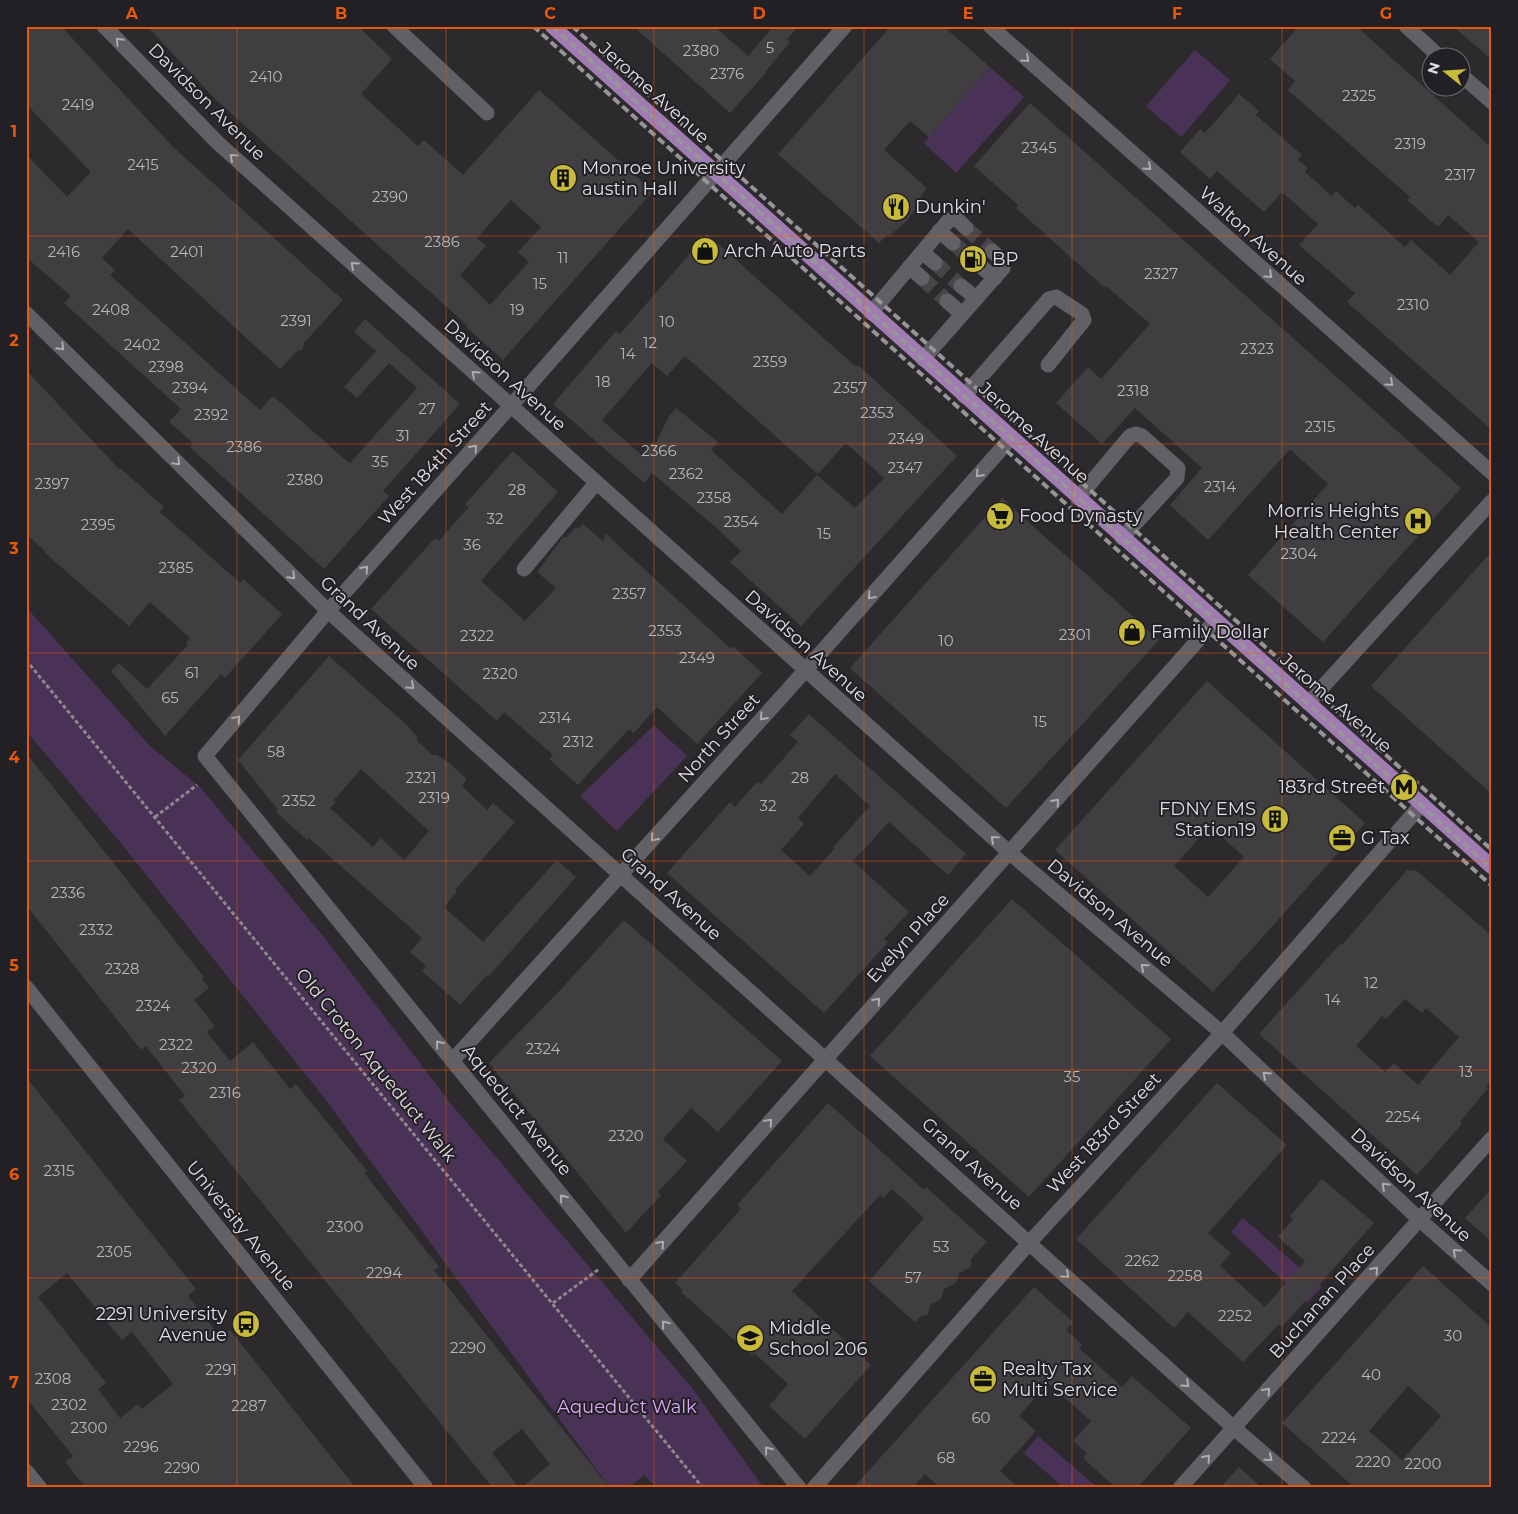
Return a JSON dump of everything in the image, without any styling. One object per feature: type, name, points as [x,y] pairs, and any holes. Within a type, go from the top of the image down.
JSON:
[{"type":"main road","name":"Jerome Avenue","points":[[552,26],[715,174],[1492,867]]},
{"type":"street","name":"Davidson Avenue","points":[[104,26],[218,143],[1010,853],[1222,1033],[1420,1220],[1492,1284]]},
{"type":"street","name":"West 184th Street","points":[[205,756],[328,611],[845,26]]},
{"type":"street","name":"Walton Avenue","points":[[990,26],[1492,473]]},
{"type":"street","points":[[1406,26],[1431,48]]},
{"type":"street","points":[[400,28],[487,113]]},
{"type":"street","points":[[1470,83],[1492,102]]},
{"type":"street","points":[[871,313],[949,220],[957,219],[966,228]]},
{"type":"street","points":[[939,231],[953,243]]},
{"type":"street","points":[[923,359],[1004,268],[1001,259],[992,251]]},
{"type":"street","points":[[922,252],[935,263]]},
{"type":"street","points":[[979,265],[995,278]]},
{"type":"street","points":[[909,267],[922,278]]},
{"type":"street","points":[[961,286],[976,298]]},
{"type":"street","points":[[964,396],[1049,299],[1056,297],[1082,314],[1084,320],[1048,365]]},
{"type":"street","points":[[948,301],[962,314]]},
{"type":"street","name":"Grand Avenue","points":[[26,313],[328,611],[826,1058],[1234,1428],[1304,1488]]},
{"type":"street","points":[[1078,498],[1130,436],[1136,434],[1142,436],[1178,468],[1177,478],[1122,538]]},
{"type":"street","name":"North Street","points":[[453,1060],[806,670],[1011,438]]},
{"type":"street","points":[[524,569],[596,482]]},
{"type":"street","points":[[1308,703],[1492,501]]},
{"type":"street","name":"Evelyn Place","points":[[629,1280],[1215,621]]},
{"type":"street","name":"Aqueduct Avenue","points":[[205,756],[799,1488]]},
{"type":"street","name":"West 183rd Street","points":[[814,1488],[1030,1242],[1222,1033],[1422,804]]},
{"type":"street","name":"University Avenue","points":[[26,988],[426,1488]]},
{"type":"street","name":"Buchanan Place","points":[[1180,1488],[1492,1138]]},
{"type":"street","points":[[26,1470],[40,1488]]},
{"type":"path","name":"Old Croton Aqueduct Walk","points":[[26,660],[703,1488]]},
{"type":"path","points":[[156,817],[197,785]]},
{"type":"path","points":[[553,1303],[612,1259]]},
{"type":"green space","points":[[1195,50],[1230,80],[1181,137],[1146,106]]},
{"type":"green space","points":[[990,67],[1024,97],[956,173],[924,143]]},
{"type":"green space","name":"Aqueduct Walk","points":[[26,607],[150,746],[200,787],[324,937],[451,1104],[692,1388],[764,1488],[657,1488],[644,1475],[628,1488],[610,1488],[322,1095],[120,842],[26,731]]},
{"type":"green space","points":[[654,725],[687,756],[617,831],[580,796]]},
{"type":"green space","points":[[1243,1218],[1322,1287],[1307,1303],[1231,1232]]},
{"type":"green space","points":[[1038,1436],[1098,1488],[1064,1488],[1024,1453]]},
{"type":"building","points":[[26,26],[61,26],[173,147],[343,300],[304,343],[303,349],[297,351],[280,369],[128,229],[102,258],[115,270],[110,275],[260,410],[273,396],[349,463],[351,462],[417,388],[389,363],[357,398],[344,387],[376,351],[354,332],[365,319],[460,404],[383,491],[389,496],[324,569],[190,447],[193,443],[169,422],[181,409],[64,303],[71,296],[26,257],[26,154],[67,197],[91,172],[26,104]]},
{"type":"building","points":[[147,26],[358,26],[392,59],[361,94],[418,146],[424,140],[463,175],[539,90],[653,191],[503,360],[466,327],[468,326],[215,99]],"holes":[[[511,200],[541,227],[518,252],[529,262],[490,305],[460,275],[486,246],[477,238]]]},
{"type":"building","points":[[633,26],[714,26],[748,56],[774,26],[799,26],[787,39],[790,42],[766,73],[730,113]]},
{"type":"building","points":[[891,26],[943,26],[990,67],[929,137],[910,121],[884,150],[927,188],[907,221],[879,243],[778,154]]},
{"type":"building","points":[[1299,26],[1356,26],[1420,83],[1420,98],[1436,98],[1492,148],[1492,430],[1347,302],[1355,293],[1299,245],[1318,224],[1282,192],[1264,212],[1217,171],[1210,179],[1180,152],[1200,129],[1205,133],[1239,94],[1259,111],[1256,115],[1302,155],[1298,160],[1308,168],[1305,172],[1332,196],[1336,191],[1355,208],[1358,205],[1405,247],[1411,240],[1450,275],[1479,242],[1448,215],[1438,227],[1407,200],[1410,197],[1288,90],[1295,81],[1270,59]]},
{"type":"building","points":[[1453,26],[1492,26],[1492,60]]},
{"type":"building","points":[[1030,103],[1461,488],[1323,642],[1248,575],[1328,484],[1290,449],[1208,540],[1170,505],[1202,468],[1135,408],[1102,444],[1056,403],[1088,367],[1101,379],[1150,324],[1106,286],[1105,288],[1016,208],[1018,205],[974,166]]},
{"type":"building","points":[[707,234],[856,367],[858,365],[957,456],[801,626],[730,562],[741,551],[720,531],[652,473],[644,483],[553,404],[616,331],[620,334]],"holes":[[[685,356],[818,474],[846,443],[884,478],[855,508],[817,475],[782,514],[711,450],[718,442],[676,408],[669,416],[655,445],[652,442],[644,457],[602,420],[652,363],[667,376]]]},
{"type":"building","points":[[26,370],[119,469],[164,507],[160,512],[240,583],[243,579],[282,614],[225,678],[221,674],[165,736],[111,671],[119,663],[147,689],[188,645],[186,643],[190,638],[150,602],[129,626],[26,534]]},
{"type":"building","points":[[513,451],[558,492],[481,581],[525,621],[556,588],[537,572],[563,537],[567,537],[576,527],[578,529],[583,524],[603,541],[606,534],[730,648],[734,647],[762,673],[697,744],[657,707],[634,733],[629,729],[578,785],[549,759],[553,755],[504,712],[497,721],[371,609],[435,538],[439,541],[469,507],[465,504]]},
{"type":"building","points":[[1002,498],[1159,640],[1006,808],[850,668]]},
{"type":"building","points":[[1492,551],[1492,794],[1371,686]]},
{"type":"building","points":[[329,656],[409,727],[417,737],[417,741],[432,755],[437,755],[448,762],[467,779],[462,786],[487,810],[493,803],[515,822],[455,890],[457,892],[444,907],[483,942],[557,860],[576,877],[489,976],[487,975],[460,1005],[422,971],[426,966],[410,952],[422,938],[309,838],[307,840],[276,812],[278,810],[238,760]],"holes":[[[361,769],[429,831],[404,860],[381,838],[373,847],[330,808],[336,802],[334,800]]]},
{"type":"building","points":[[1207,681],[1365,823],[1213,992],[1055,850]],"holes":[[[1210,826],[1244,857],[1208,897],[1174,866]]]},
{"type":"building","points":[[809,714],[966,854],[948,875],[889,822],[853,861],[909,912],[884,939],[888,942],[824,1013],[667,873],[730,802],[735,807],[757,782],[761,784],[798,742],[790,735]],"holes":[[[835,774],[870,806],[810,876],[781,850],[804,824],[798,818]]]},
{"type":"building","points":[[26,753],[204,977],[202,979],[209,988],[194,1000],[215,1026],[207,1032],[230,1061],[253,1042],[290,1089],[296,1084],[367,1171],[364,1173],[439,1267],[434,1270],[610,1488],[521,1488],[550,1464],[522,1429],[492,1453],[519,1488],[493,1488],[179,1100],[185,1096],[146,1046],[141,1050],[26,905]]},
{"type":"building","points":[[1407,870],[1417,871],[1492,936],[1492,1079],[1486,1086],[1488,1088],[1460,1122],[1462,1124],[1417,1175],[1259,1034],[1340,944],[1342,945]],"holes":[[[1405,999],[1422,1013],[1426,1008],[1459,1037],[1418,1085],[1394,1063],[1385,1072],[1356,1046],[1382,1016],[1386,1019]]]},
{"type":"building","points":[[1012,899],[1171,1039],[1029,1197],[870,1056]]},
{"type":"building","points":[[624,920],[782,1061],[718,1132],[691,1108],[663,1139],[687,1161],[658,1192],[661,1195],[626,1233],[489,1063],[564,986]]},
{"type":"building","points":[[26,1077],[196,1289],[188,1296],[221,1338],[230,1330],[356,1488],[86,1488],[65,1462],[73,1456],[26,1398]],"holes":[[[67,1273],[122,1340],[132,1332],[173,1384],[142,1409],[138,1404],[120,1418],[98,1389],[106,1383],[38,1297]]]},
{"type":"building","points":[[1217,1083],[1287,1145],[1208,1233],[1231,1253],[1220,1266],[1265,1307],[1305,1261],[1278,1237],[1293,1219],[1290,1216],[1322,1179],[1374,1223],[1282,1327],[1279,1324],[1243,1362],[1188,1312],[1174,1328],[1076,1239]]},
{"type":"building","points":[[828,1103],[924,1190],[926,1187],[987,1242],[971,1259],[971,1267],[959,1273],[956,1283],[944,1289],[941,1299],[931,1304],[928,1314],[920,1317],[915,1322],[869,1281],[924,1218],[892,1189],[883,1198],[880,1195],[792,1291],[871,1365],[805,1439],[769,1406],[788,1384],[754,1353],[752,1356],[681,1292],[683,1290],[675,1283],[741,1209],[737,1205]]},
{"type":"building","points":[[1492,1188],[1492,1242],[1465,1218]]},
{"type":"building","points":[[1423,1266],[1492,1328],[1492,1488],[1355,1488],[1282,1423]],"holes":[[[1408,1386],[1441,1416],[1402,1460],[1369,1431]]]},
{"type":"building","points":[[1034,1287],[1073,1322],[1066,1330],[1082,1345],[1079,1348],[1122,1387],[1132,1376],[1191,1428],[1137,1488],[1116,1488],[1083,1458],[1087,1453],[1073,1441],[1091,1421],[1048,1383],[1019,1416],[1036,1431],[1000,1471],[1019,1488],[940,1488],[925,1474],[912,1488],[853,1488]]},
{"type":"building","points":[[1239,1467],[1262,1488],[1220,1488]]},
{"type":"tunnel","points":[[966,228],[992,251]]},
{"type":"tunnel","points":[[953,243],[979,265]]},
{"type":"tunnel","points":[[935,263],[961,286]]},
{"type":"tunnel","points":[[922,278],[947,301]]},
{"type":"railway","points":[[533,26],[1492,886]]},
{"type":"railway","points":[[552,26],[1492,869]]},
{"type":"railway","points":[[572,26],[1492,850]]},
{"type":"place","name":"Monroe University austin Hall","points":[[563,178]]},
{"type":"place","name":"Dunkin'","points":[[896,207]]},
{"type":"place","name":"Arch Auto Parts","points":[[705,251]]},
{"type":"place","name":"BP","points":[[973,259]]},
{"type":"place","name":"Food Dynasty","points":[[1000,516]]},
{"type":"place","name":"Morris Heights Health Center","points":[[1418,521]]},
{"type":"place","name":"Family Dollar","points":[[1132,632]]},
{"type":"place","name":"183rd Street","points":[[1404,787]]},
{"type":"place","name":"FDNY EMS Station19","points":[[1275,819]]},
{"type":"place","name":"G Tax","points":[[1342,838]]},
{"type":"place","name":"2291 University Avenue","points":[[246,1324]]},
{"type":"place","name":"Middle School 206","points":[[750,1338]]},
{"type":"place","name":"Realty Tax Multi Service","points":[[983,1379]]}]
